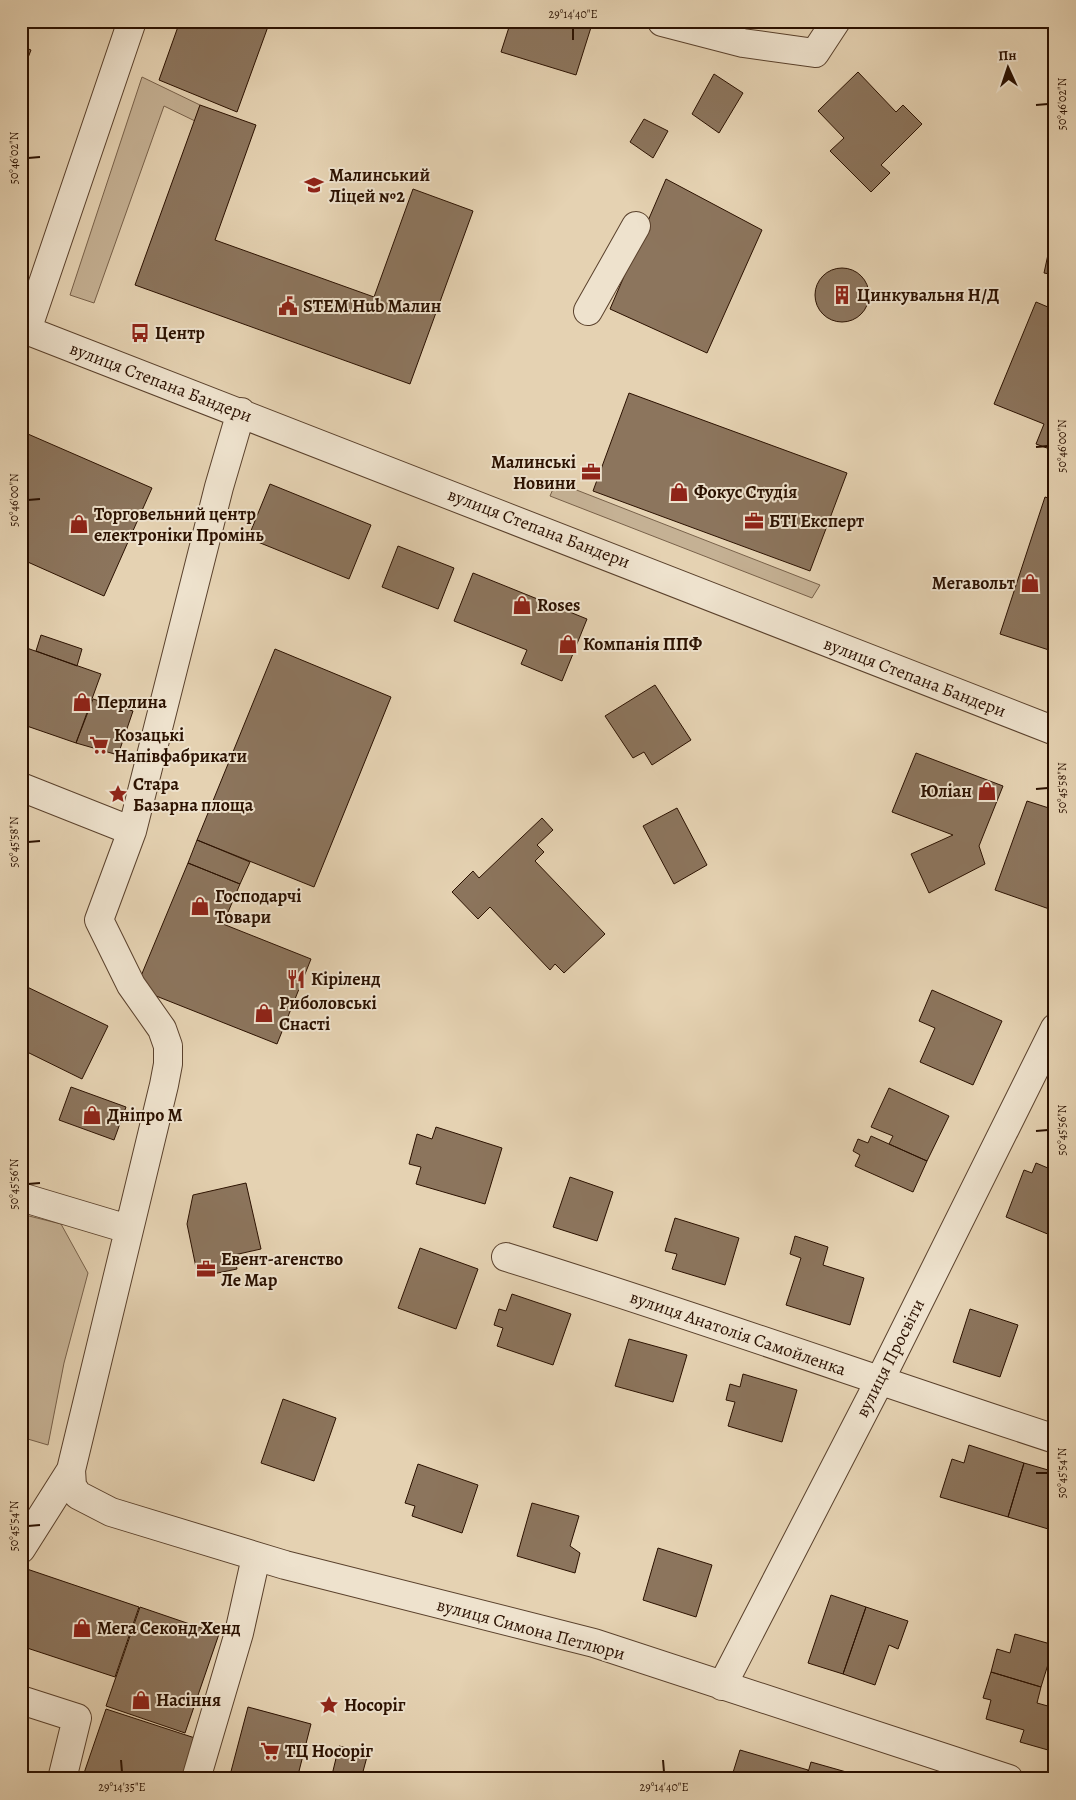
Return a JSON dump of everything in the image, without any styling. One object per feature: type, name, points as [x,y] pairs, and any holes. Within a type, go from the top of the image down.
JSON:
[{"type":"street","points":[[24,329],[132,21]]},
{"type":"street","points":[[662,22],[743,42],[815,53],[836,21]]},
{"type":"street","points":[[588,311],[636,226]]},
{"type":"street","name":"вулиця Степана Бандери","points":[[24,329],[241,412],[1055,732]]},
{"type":"street","points":[[21,1549],[72,1470],[128,1229],[164,1085],[168,1064],[168,1046],[162,1030],[131,986],[98,920],[132,831],[219,487],[241,412]]},
{"type":"street","points":[[21,787],[132,831]]},
{"type":"street","name":"вулиця Просвіти","points":[[722,1686],[878,1382],[1055,1028]]},
{"type":"street","points":[[21,1197],[128,1229]]},
{"type":"street","name":"вулиця Анатолія Самойленка","points":[[506,1257],[621,1292],[878,1382],[1055,1439]]},
{"type":"street","name":"вулиця Симона Петлюри","points":[[72,1470],[72,1486],[78,1495],[111,1512],[256,1557],[594,1643],[1009,1779]]},
{"type":"street","points":[[196,1779],[239,1633],[256,1557]]},
{"type":"street","points":[[21,1700],[77,1718],[62,1779]]},
{"type":"shaded area","points":[[142,77],[200,105],[195,121],[164,106],[94,303],[70,295]]},
{"type":"shaded area","points":[[556,482],[820,585],[812,598],[550,496]]},
{"type":"shaded area","points":[[21,1214],[61,1224],[88,1273],[64,1363],[48,1445],[21,1437]]},
{"type":"building","points":[[180,21],[270,21],[237,112],[159,80]]},
{"type":"building","points":[[511,21],[593,21],[576,75],[501,52]]},
{"type":"building","points":[[21,46],[31,50],[21,76]]},
{"type":"building","points":[[858,72],[896,112],[903,105],[922,124],[881,165],[890,173],[871,192],[830,151],[844,138],[818,111]]},
{"type":"building","points":[[714,74],[743,93],[719,133],[692,114]]},
{"type":"building","points":[[200,105],[256,125],[215,240],[374,297],[413,189],[473,211],[410,384],[135,285]]},
{"type":"building","points":[[644,119],[668,131],[653,158],[630,142]]},
{"type":"building","points":[[666,179],[762,230],[707,353],[610,309]]},
{"type":"building","points":[[1055,222],[1055,275],[1044,273]]},
{"type":"building","name":"Цинкувальня Н/Д","points":[[837,268],[847,268],[857,272],[865,280],[869,295],[865,310],[857,318],[847,322],[837,322],[827,318],[819,310],[815,300],[815,290],[819,280],[827,272]]},
{"type":"building","points":[[1036,302],[1055,310],[1055,451],[1036,444],[1044,424],[994,404]]},
{"type":"building","points":[[629,393],[847,473],[810,571],[593,491]]},
{"type":"building","name":"Торговельний центр електроніки Промінь","points":[[21,431],[152,488],[104,596],[21,559]]},
{"type":"building","points":[[270,484],[371,525],[349,579],[248,538]]},
{"type":"building","points":[[1045,497],[1055,500],[1055,652],[1000,634]]},
{"type":"building","points":[[398,546],[454,568],[438,609],[382,587]]},
{"type":"building","points":[[473,573],[587,619],[562,681],[521,664],[527,650],[454,621]]},
{"type":"building","points":[[41,635],[82,649],[77,666],[36,651]]},
{"type":"building","points":[[21,646],[101,674],[76,743],[21,724]]},
{"type":"building","points":[[275,649],[391,697],[314,887],[197,840]]},
{"type":"building","points":[[655,685],[691,740],[652,765],[644,752],[633,758],[605,716]]},
{"type":"building","points":[[93,699],[133,711],[118,755],[76,743]]},
{"type":"building","points":[[916,753],[1003,786],[979,846],[985,864],[929,893],[911,854],[953,835],[892,812]]},
{"type":"building","points":[[1027,801],[1055,810],[1055,911],[995,890]]},
{"type":"building","points":[[677,808],[707,865],[674,884],[643,826]]},
{"type":"building","points":[[542,818],[553,830],[537,845],[544,852],[535,861],[605,934],[564,973],[555,964],[550,970],[490,907],[478,919],[452,892],[473,871],[479,878]]},
{"type":"building","points":[[197,840],[250,862],[240,884],[188,863]]},
{"type":"building","points":[[188,863],[240,884],[223,924],[311,959],[277,1044],[136,988]]},
{"type":"building","points":[[21,984],[108,1026],[82,1079],[21,1049]]},
{"type":"building","points":[[932,990],[1002,1021],[973,1085],[920,1062],[935,1028],[919,1021]]},
{"type":"building","name":"Дніпро М","points":[[71,1087],[126,1107],[114,1140],[59,1120]]},
{"type":"building","points":[[889,1088],[949,1116],[927,1161],[889,1144],[893,1136],[871,1127]]},
{"type":"building","points":[[436,1127],[502,1148],[485,1204],[416,1184],[421,1167],[409,1164],[417,1134],[432,1139]]},
{"type":"building","points":[[871,1136],[927,1161],[913,1192],[855,1166],[860,1155],[853,1151],[858,1139],[868,1143]]},
{"type":"building","points":[[1036,1163],[1055,1171],[1055,1237],[1006,1217],[1024,1170],[1032,1173]]},
{"type":"building","points":[[570,1177],[613,1192],[597,1241],[553,1227]]},
{"type":"building","points":[[246,1183],[261,1249],[234,1255],[237,1269],[198,1277],[187,1224],[193,1195]]},
{"type":"building","points":[[675,1218],[739,1238],[725,1285],[672,1269],[677,1254],[665,1251]]},
{"type":"building","points":[[795,1236],[828,1247],[823,1265],[864,1278],[850,1325],[786,1305],[801,1258],[790,1254]]},
{"type":"building","points":[[420,1248],[478,1269],[456,1329],[398,1308]]},
{"type":"building","points":[[512,1294],[571,1314],[553,1365],[497,1346],[503,1328],[494,1325],[499,1309],[506,1311]]},
{"type":"building","points":[[970,1309],[1018,1325],[1000,1377],[953,1362]]},
{"type":"building","points":[[629,1339],[687,1355],[673,1402],[615,1386]]},
{"type":"building","points":[[743,1374],[797,1390],[782,1442],[728,1426],[735,1402],[726,1400],[730,1384],[740,1387]]},
{"type":"building","points":[[283,1399],[336,1418],[314,1481],[261,1463]]},
{"type":"building","points":[[969,1445],[1024,1463],[1008,1517],[940,1497],[952,1459],[964,1463]]},
{"type":"building","points":[[1024,1463],[1055,1472],[1055,1531],[1008,1517]]},
{"type":"building","points":[[418,1464],[478,1485],[462,1533],[412,1516],[415,1506],[405,1503]]},
{"type":"building","points":[[532,1503],[579,1516],[570,1546],[580,1553],[575,1573],[517,1556]]},
{"type":"building","points":[[658,1548],[712,1565],[696,1617],[643,1600]]},
{"type":"building","points":[[21,1567],[139,1607],[115,1677],[21,1646]]},
{"type":"building","points":[[831,1595],[866,1607],[843,1674],[808,1663]]},
{"type":"building","points":[[140,1607],[219,1634],[185,1733],[106,1706]]},
{"type":"building","points":[[866,1607],[908,1621],[898,1649],[889,1645],[875,1685],[843,1674]]},
{"type":"building","points":[[1015,1634],[1054,1645],[1041,1687],[991,1672],[997,1649],[1010,1653]]},
{"type":"building","points":[[991,1672],[1041,1687],[1037,1703],[1055,1708],[1055,1752],[1020,1742],[1024,1730],[986,1719],[991,1700],[983,1698]]},
{"type":"building","name":"ТЦ Носоріг","points":[[248,1707],[311,1724],[297,1779],[229,1779]]},
{"type":"building","points":[[106,1709],[198,1739],[185,1779],[82,1779]]},
{"type":"building","name":"ТЦ Носоріг","points":[[339,1746],[368,1753],[361,1779],[331,1779]]},
{"type":"building","points":[[740,1750],[808,1770],[806,1779],[731,1779]]},
{"type":"building","points":[[811,1762],[857,1775],[855,1779],[806,1779]]},
{"type":"place","name":"Малинський Ліцей №2","points":[[314,185]]},
{"type":"place","name":"Цинкувальня Н/Д","points":[[842,295]]},
{"type":"place","name":"STEM Hub Малин","points":[[288,306]]},
{"type":"place","name":"Центр","points":[[140,333]]},
{"type":"place","name":"Малинські Новини","points":[[591,472]]},
{"type":"place","name":"Фокус Студія","points":[[679,492]]},
{"type":"place","name":"БТІ Експерт","points":[[754,521]]},
{"type":"place","name":"Торговельний центр електроніки Промінь","points":[[79,524]]},
{"type":"place","name":"Мегавольт","points":[[1030,583]]},
{"type":"place","name":"Roses","points":[[522,605]]},
{"type":"place","name":"Компанія ППФ","points":[[568,644]]},
{"type":"place","name":"Перлина","points":[[82,702]]},
{"type":"place","name":"Козацькі Напівфабрикати","points":[[99,745]]},
{"type":"place","name":"Юліан","points":[[987,791]]},
{"type":"place","name":"Стара Базарна площа","points":[[118,794]]},
{"type":"place","name":"Господарчі Товари","points":[[200,906]]},
{"type":"place","name":"Кіріленд","points":[[296,979]]},
{"type":"place","name":"Риболовські Снасті","points":[[264,1013]]},
{"type":"place","name":"Дніпро М","points":[[92,1115]]},
{"type":"place","name":"Евент-агенство Ле Мар","points":[[206,1269]]},
{"type":"place","name":"Мега Cеконд Хенд","points":[[82,1628]]},
{"type":"place","name":"Насіння","points":[[141,1700]]},
{"type":"place","name":"Носоріг","points":[[329,1705]]},
{"type":"place","name":"ТЦ Носоріг","points":[[270,1751]]}]
